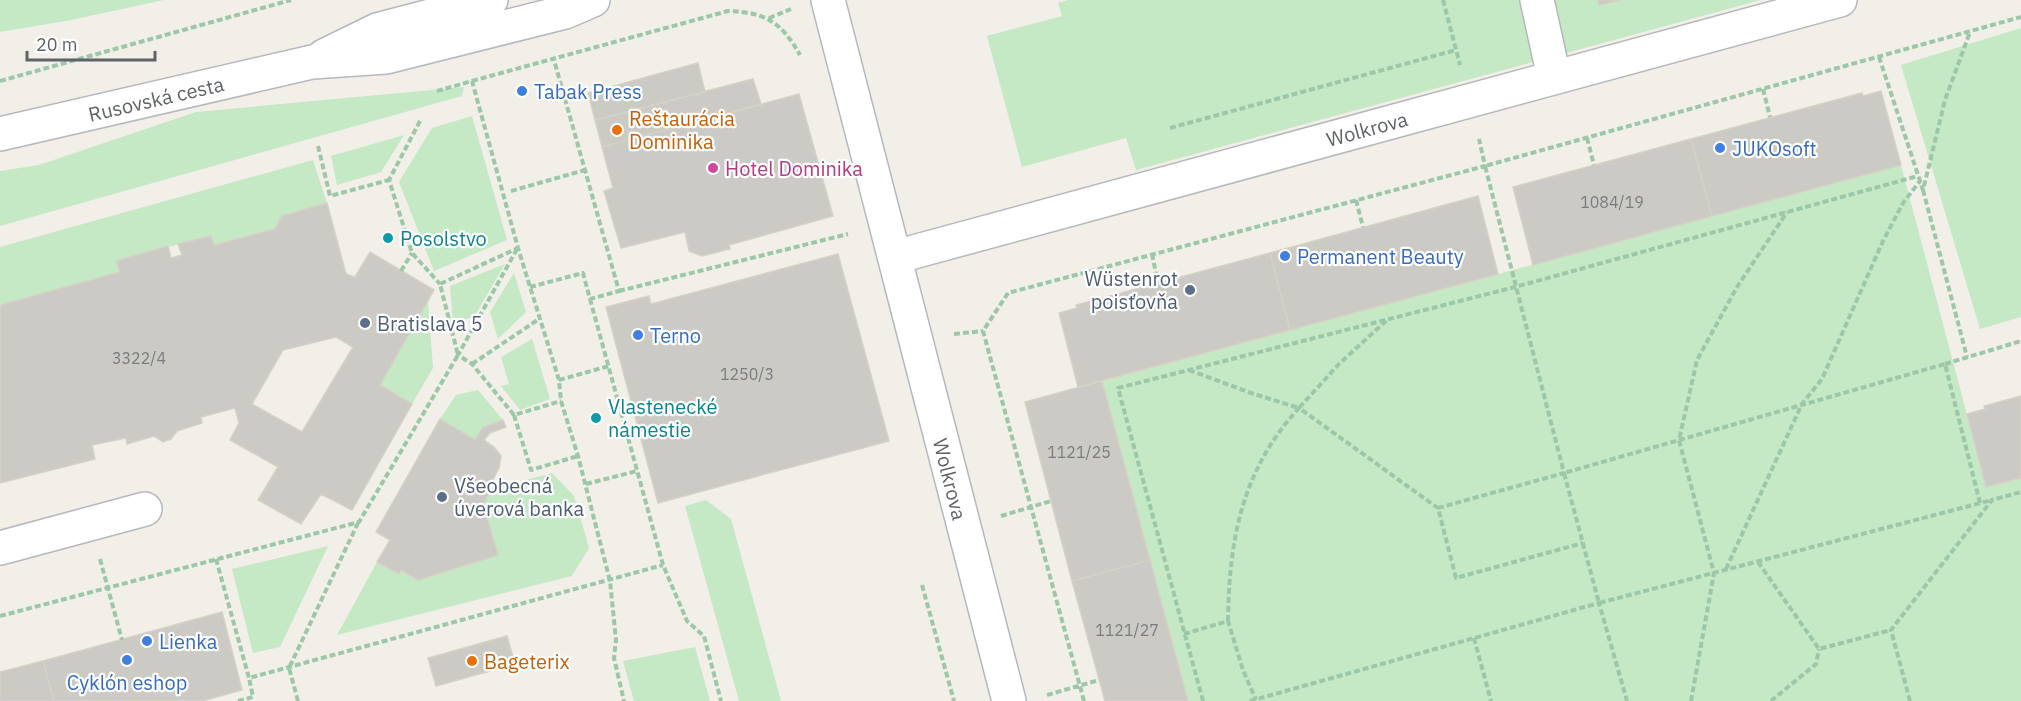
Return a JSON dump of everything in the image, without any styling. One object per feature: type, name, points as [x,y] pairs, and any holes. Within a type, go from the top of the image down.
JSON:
[{"type":"street","name":"Rusovská cesta","points":[[312,62],[377,30],[491,0]]},
{"type":"street","name":"Rusovská cesta","points":[[0,134],[312,62],[386,57],[565,12],[593,0]]},
{"type":"street","name":"Wolkrova","points":[[828,0],[963,528],[1023,699]]},
{"type":"street","points":[[1536,0],[1554,77]]},
{"type":"street","name":"Wolkrova","points":[[895,256],[1840,0]]},
{"type":"street","points":[[0,548],[145,509]]},
{"type":"path","points":[[0,81],[291,0]]},
{"type":"path","points":[[437,90],[728,11],[746,11],[769,18],[787,34],[803,64]]},
{"type":"path","points":[[1084,701],[1029,508],[983,331],[1008,293],[1485,166],[2021,17]]},
{"type":"path","points":[[1923,190],[1945,100],[1970,32]]},
{"type":"path","points":[[1170,128],[1456,50]]},
{"type":"path","points":[[1879,57],[1923,190],[1967,357]]},
{"type":"path","points":[[554,60],[619,291]]},
{"type":"path","points":[[472,81],[518,248],[558,380],[561,401],[578,456],[610,581],[616,640],[614,658],[624,701]]},
{"type":"path","points":[[1763,89],[1770,117]]},
{"type":"path","points":[[420,121],[389,180],[412,252],[440,284],[458,355],[472,364],[514,415],[531,470],[578,456]]},
{"type":"path","points":[[1587,138],[1593,165]]},
{"type":"path","points":[[318,146],[330,196],[389,180]]},
{"type":"path","points":[[1485,166],[1564,473],[1627,701]]},
{"type":"path","points":[[511,191],[585,170]]},
{"type":"path","points":[[1203,701],[1118,388],[1515,287],[1918,176]]},
{"type":"path","points":[[1726,570],[1802,404],[1822,379],[1883,241],[1903,203],[1920,181]]},
{"type":"path","points":[[1356,200],[1363,227]]},
{"type":"path","points":[[1691,701],[1714,573],[1679,440],[1697,360],[1737,287],[1788,212]]},
{"type":"path","points":[[590,299],[853,233]]},
{"type":"path","points":[[440,284],[518,248]]},
{"type":"path","points":[[297,701],[289,668],[359,522],[458,355],[518,248]]},
{"type":"path","points":[[401,271],[412,252]]},
{"type":"path","points":[[1152,254],[1158,283]]},
{"type":"path","points":[[530,287],[583,273],[663,565],[687,621],[704,636],[722,701]]},
{"type":"path","points":[[1389,318],[1339,364],[1299,408],[1281,430],[1247,488],[1229,571],[1228,621],[1254,700],[1599,603],[2021,492]]},
{"type":"path","points":[[472,364],[539,319]]},
{"type":"path","points":[[1438,508],[2021,341]]},
{"type":"path","points":[[1945,364],[1980,503]]},
{"type":"path","points":[[558,380],[609,366]]},
{"type":"path","points":[[1189,369],[1251,393],[1299,408],[1438,508],[1456,578],[1583,543]]},
{"type":"path","points":[[514,415],[561,401]]},
{"type":"path","points":[[585,484],[637,471]]},
{"type":"path","points":[[1819,649],[1891,630],[1992,500]]},
{"type":"path","points":[[963,528],[1051,501]]},
{"type":"path","points":[[0,616],[359,522]]},
{"type":"path","points":[[216,559],[253,697],[238,701]]},
{"type":"path","points":[[1758,562],[1819,649],[1816,664],[1771,701]]},
{"type":"path","points":[[249,678],[663,565]]},
{"type":"path","points":[[922,585],[954,701]]},
{"type":"path","points":[[108,587],[122,640]]},
{"type":"path","points":[[1184,634],[1228,621]]},
{"type":"path","points":[[1891,630],[1910,701]]},
{"type":"path","points":[[1474,638],[1491,701]]},
{"type":"path","points":[[1023,699],[1099,680]]},
{"type":"green space","points":[[0,0],[164,0],[71,20],[0,32]]},
{"type":"green space","points":[[1068,0],[1761,0],[1136,170],[1126,138],[1022,167],[987,36],[1062,16],[1058,3]]},
{"type":"green space","points":[[2021,28],[2021,317],[1980,329],[1901,65]]},
{"type":"green space","points":[[464,87],[462,96],[0,226],[0,171],[39,165],[196,112]]},
{"type":"green space","points":[[472,116],[507,240],[434,271],[399,182],[432,128]]},
{"type":"green space","points":[[404,135],[381,172],[337,185],[331,156]]},
{"type":"green space","points":[[313,160],[327,203],[282,216],[275,229],[214,245],[210,236],[116,261],[120,272],[0,305],[0,247]]},
{"type":"green space","points":[[1901,165],[1986,487],[2021,478],[2021,701],[1188,701],[1102,381]]},
{"type":"green space","points":[[505,264],[474,317],[453,322],[450,286]]},
{"type":"green space","points":[[514,273],[526,312],[498,339],[490,312]]},
{"type":"green space","points":[[428,301],[433,368],[412,404],[380,385]]},
{"type":"green space","points":[[532,339],[550,399],[520,410],[501,386],[509,384],[501,357]]},
{"type":"green space","points":[[478,390],[503,420],[483,427],[475,440],[440,419],[456,395]]},
{"type":"green space","points":[[552,473],[574,496],[589,548],[572,576],[337,635],[377,562],[398,574],[401,570],[418,580],[498,555],[483,504],[492,489]]},
{"type":"green space","points":[[706,500],[731,519],[781,701],[739,701],[685,506]]},
{"type":"green space","points":[[328,546],[280,647],[253,653],[232,569]]},
{"type":"green space","points":[[695,647],[710,701],[634,701],[623,661]]},
{"type":"building","points":[[1598,0],[1620,0],[1599,5]]},
{"type":"building","points":[[698,63],[705,92],[595,120],[588,93]]},
{"type":"building","points":[[753,79],[761,104],[602,147],[595,120]]},
{"type":"building","points":[[1881,91],[1901,165],[1712,216],[1691,139],[1862,93],[1863,96]]},
{"type":"building","name":"Hotel Dominika","points":[[799,94],[833,216],[729,245],[730,249],[702,256],[689,251],[685,232],[621,248],[604,191],[613,188],[602,147]]},
{"type":"building","points":[[1691,139],[1712,216],[1533,265],[1513,187]]},
{"type":"building","points":[[1478,196],[1498,274],[1290,330],[1270,253]]},
{"type":"building","points":[[327,203],[346,274],[355,277],[370,252],[434,290],[380,385],[412,404],[352,510],[321,494],[301,524],[258,500],[278,467],[230,440],[239,423],[235,408],[201,417],[202,423],[177,431],[171,439],[163,442],[154,436],[127,444],[126,438],[92,445],[95,459],[0,483],[0,305],[120,272],[116,261],[168,246],[171,258],[182,255],[178,244],[211,236],[214,245],[275,229],[282,216]],"holes":[[[336,337],[353,347],[302,432],[252,404],[283,350]]]},
{"type":"building","points":[[1270,253],[1290,330],[1078,387],[1059,313],[1077,308],[1076,305]]},
{"type":"building","points":[[838,254],[889,441],[658,503],[606,307],[649,296],[651,304]]},
{"type":"building","points":[[1102,381],[1150,560],[1072,581],[1025,402]]},
{"type":"building","points":[[2021,396],[2021,478],[1986,487],[1967,414],[1985,409],[1984,406]]},
{"type":"building","name":"Všeobecná úverová banka","points":[[440,419],[475,440],[483,427],[503,420],[506,427],[490,433],[484,440],[501,456],[499,468],[489,487],[492,489],[483,504],[498,555],[418,580],[401,570],[399,574],[377,562],[390,540],[376,532]]},
{"type":"building","points":[[1150,560],[1188,701],[1105,701],[1072,581]]},
{"type":"building","points":[[222,612],[242,690],[202,701],[54,701],[43,661]]},
{"type":"building","name":"Bageterix","points":[[507,636],[515,664],[436,686],[428,658]]},
{"type":"building","points":[[43,661],[54,701],[0,701],[0,672]]},
{"type":"place","name":"Tabak Press","points":[[522,91]]},
{"type":"place","name":"Reštaurácia Dominika","points":[[617,130]]},
{"type":"place","name":"JUKOsoft","points":[[1720,148]]},
{"type":"place","name":"Hotel Dominika","points":[[713,168]]},
{"type":"place","name":"Posolstvo","points":[[388,238]]},
{"type":"place","name":"Permanent Beauty","points":[[1285,256]]},
{"type":"place","name":"Wüstenrot poisťovňa","points":[[1190,290]]},
{"type":"place","name":"Bratislava 5","points":[[365,323]]},
{"type":"place","name":"Terno","points":[[638,335]]},
{"type":"place","name":"Vlastenecké námestie","points":[[596,418]]},
{"type":"place","name":"Všeobecná úverová banka","points":[[442,497]]},
{"type":"place","name":"Lienka","points":[[147,641]]},
{"type":"place","name":"Cyklón eshop","points":[[127,660]]},
{"type":"place","name":"Bageterix","points":[[472,661]]}]
